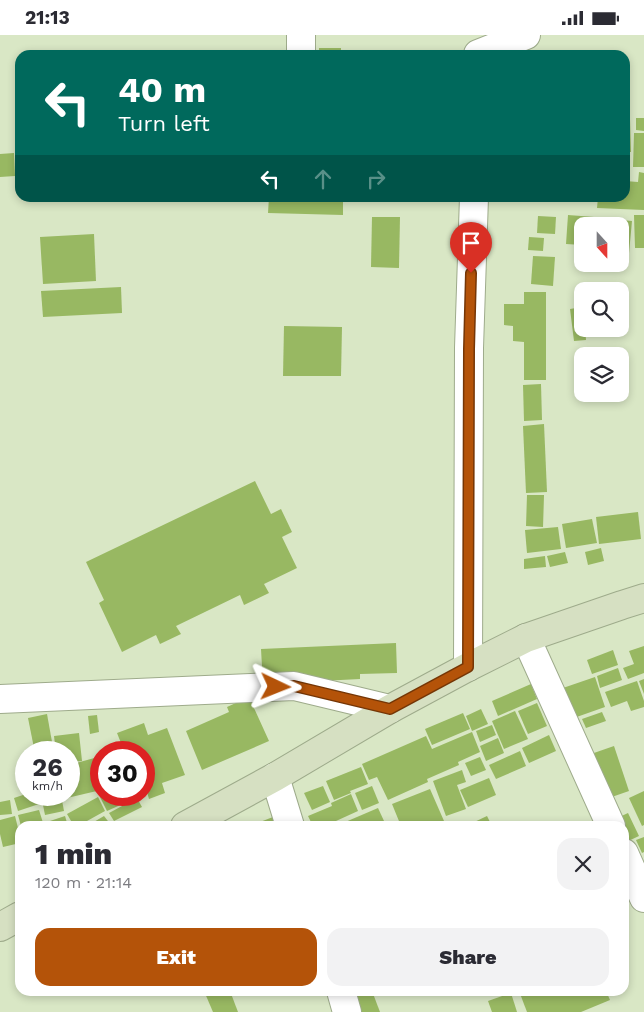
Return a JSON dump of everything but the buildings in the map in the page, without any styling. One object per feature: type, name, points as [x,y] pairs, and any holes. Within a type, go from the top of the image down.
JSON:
[{"type":"street","points":[[301,35],[301,50]]},
{"type":"street","points":[[478,48],[526,35]]},
{"type":"street","points":[[468,667],[469,349],[474,202]]},
{"type":"street","points":[[195,821],[275,777],[390,709],[468,667],[526,639],[644,598]]},
{"type":"street","points":[[526,639],[609,821]]},
{"type":"street","points":[[0,699],[294,686],[390,709]]},
{"type":"street","points":[[275,777],[288,821]]},
{"type":"street","points":[[629,864],[644,898]]},
{"type":"street","points":[[0,927],[15,919]]},
{"type":"street","points":[[342,996],[347,1012]]},
{"type":"route","points":[[276,687],[294,686],[390,709],[468,667],[471,273]]}]
